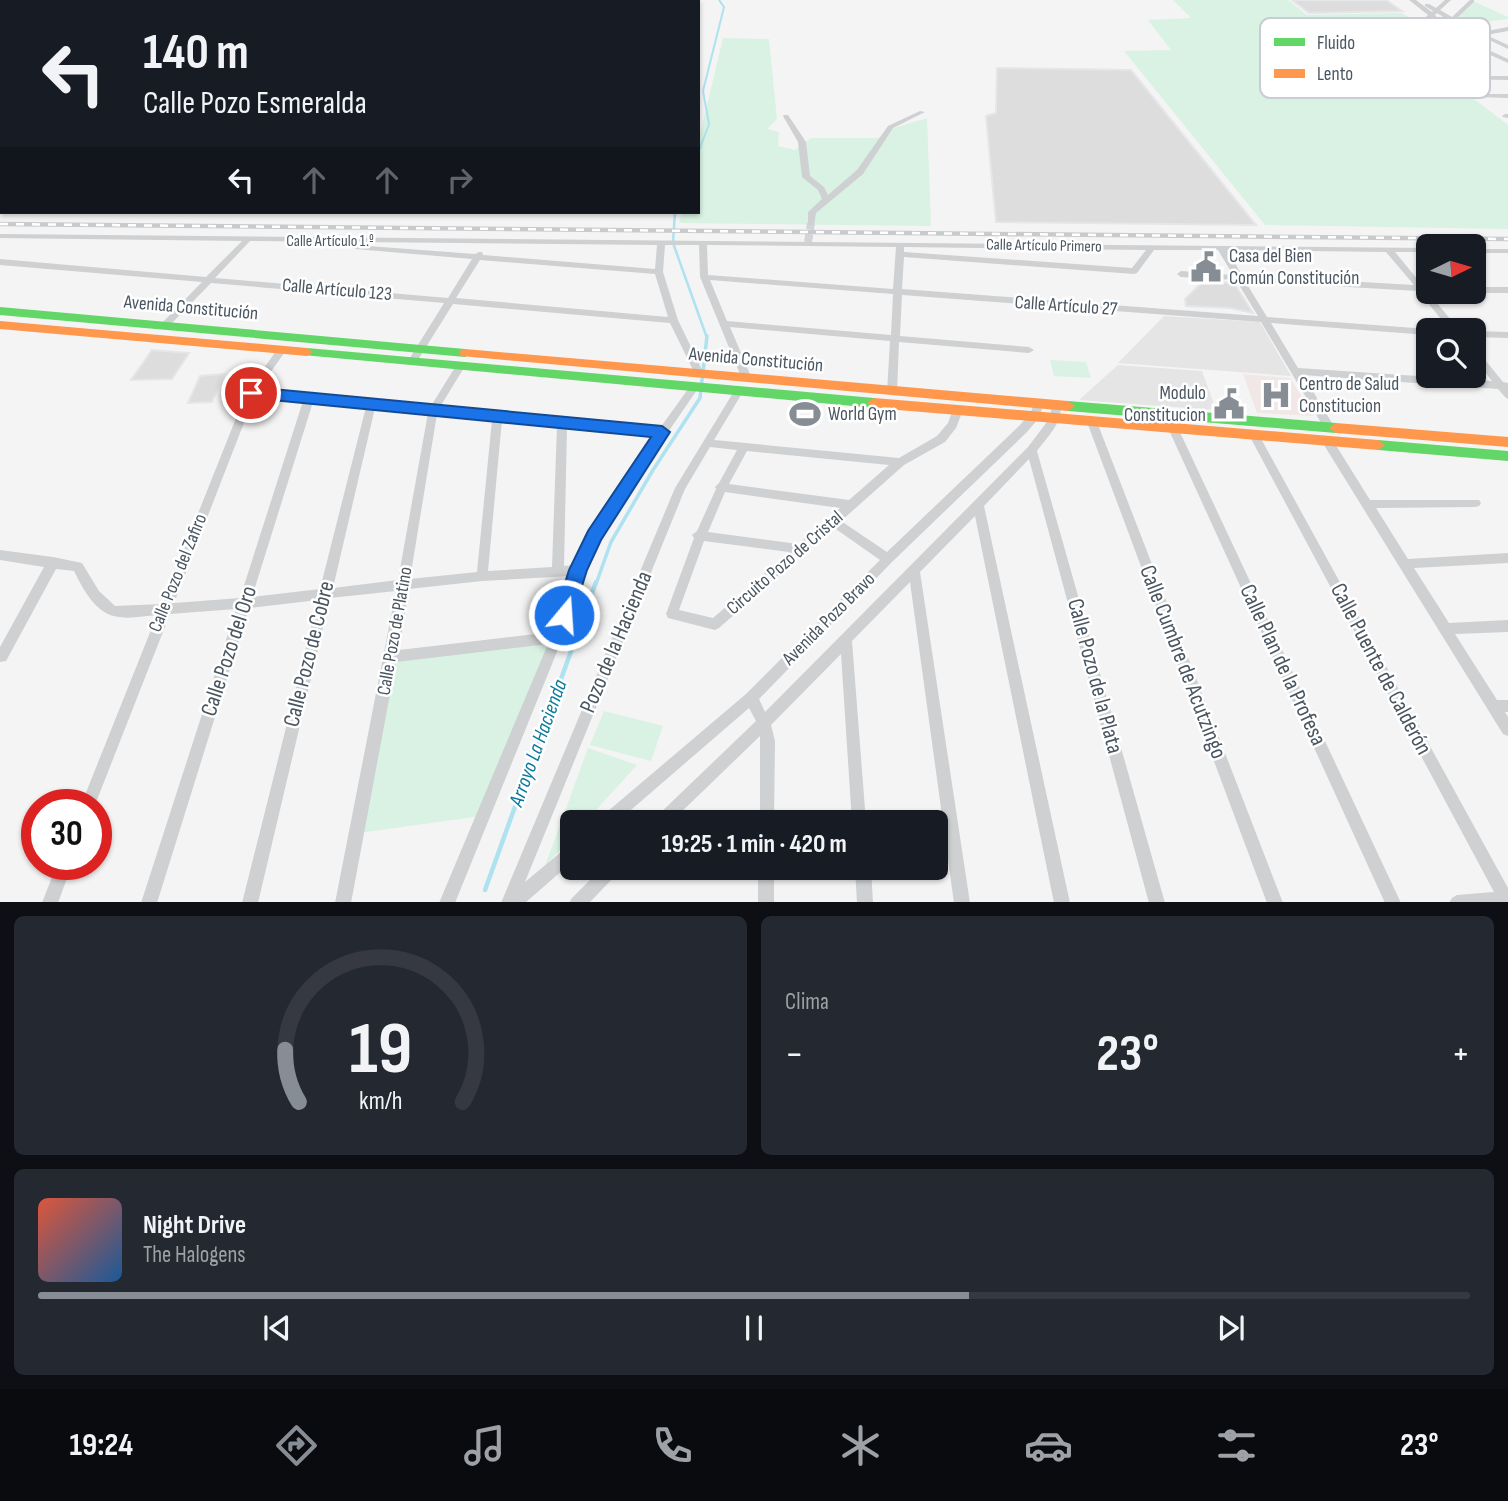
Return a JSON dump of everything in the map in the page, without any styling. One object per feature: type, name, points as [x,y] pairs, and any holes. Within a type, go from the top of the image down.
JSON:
[{"type":"main road","name":"Avenida Constitución","points":[[0,311],[422,348],[699,381]]},
{"type":"main road","name":"Avenida Constitución","points":[[0,325],[460,366],[891,392],[1056,412],[1329,435],[1505,459]]},
{"type":"main road","name":"Avenida Constitución","points":[[737,384],[958,410],[1036,410]]},
{"type":"main road","name":"Avenida Constitución","points":[[1056,412],[1092,422],[1254,435],[1508,442]]},
{"type":"street","points":[[1412,0],[1449,18]]},
{"type":"street","points":[[1422,0],[1437,18]]},
{"type":"street","points":[[1422,0],[1448,1]]},
{"type":"street","points":[[1428,18],[1448,1]]},
{"type":"street","points":[[1453,18],[1472,1]]},
{"type":"street","points":[[1490,32],[1508,29]]},
{"type":"street","points":[[1490,39],[1508,47]]},
{"type":"street","points":[[1490,53],[1508,61]]},
{"type":"street","points":[[1490,78],[1508,78]]},
{"type":"street","points":[[1490,96],[1508,96]]},
{"type":"street","points":[[811,223],[812,212],[860,172],[890,127],[922,112]]},
{"type":"street","points":[[786,116],[802,142],[806,177],[821,189],[827,201]]},
{"type":"street","points":[[0,243],[5,236]]},
{"type":"street","name":"Calle Artículo 1.º","points":[[5,236],[664,243]]},
{"type":"street","points":[[165,325],[247,240]]},
{"type":"street","points":[[279,241],[659,272]]},
{"type":"street","points":[[413,361],[485,242]]},
{"type":"street","points":[[703,242],[704,277],[724,324],[737,384]]},
{"type":"street","points":[[447,902],[557,637],[578,570],[610,508],[699,381],[673,320],[659,272],[664,243]]},
{"type":"street","name":"Calle Artículo Primero","points":[[664,243],[808,243],[900,249],[989,245],[1416,250]]},
{"type":"street","points":[[988,260],[989,245]]},
{"type":"street","points":[[891,392],[900,249],[988,260],[1134,271],[1152,247]]},
{"type":"street","points":[[1221,248],[1295,371],[1367,504],[1445,629],[1501,706],[1508,729]]},
{"type":"street","points":[[1389,250],[1416,280]]},
{"type":"street","points":[[1486,251],[1508,251]]},
{"type":"street","name":"Calle Artículo 123","points":[[0,262],[673,320]]},
{"type":"street","points":[[1181,274],[1416,288]]},
{"type":"street","name":"Calle Artículo 27","points":[[704,277],[1416,331]]},
{"type":"street","points":[[1486,289],[1508,290]]},
{"type":"street","points":[[1435,304],[1446,318]]},
{"type":"street","points":[[724,324],[1029,350]]},
{"type":"street","points":[[1486,334],[1508,335]]},
{"type":"street","name":"Calle Pozo del Zafiro","points":[[94,789],[251,393],[282,349]]},
{"type":"street","name":"Calle Pozo de Platino","points":[[343,902],[391,657],[433,411],[460,366]]},
{"type":"street","points":[[1486,366],[1506,389]]},
{"type":"street","points":[[1295,371],[1506,389]]},
{"type":"street","name":"Pozo de la Hacienda","points":[[511,902],[680,488],[737,384]]},
{"type":"street","points":[[251,393],[662,432]]},
{"type":"street","name":"Calle Pozo del Oro","points":[[149,902],[309,399]]},
{"type":"street","name":"Calle Pozo de Cobre","points":[[250,902],[371,406]]},
{"type":"street","name":"Circuito Pozo de Cristal","points":[[744,447],[720,487],[698,536],[672,614],[715,624],[900,463],[941,439],[952,425],[958,410]]},
{"type":"street","name":"Avenida Pozo Bravo","points":[[620,810],[751,698],[1036,410]]},
{"type":"street","name":"Avenida Pozo Bravo","points":[[673,810],[764,723],[1032,450],[1056,412]]},
{"type":"street","points":[[482,576],[497,418]]},
{"type":"street","name":"Calle Cumbre de Acutzingo","points":[[1092,422],[1275,902]]},
{"type":"street","points":[[558,571],[562,424]]},
{"type":"street","name":"Calle Plan de la Profesa","points":[[1173,428],[1394,902]]},
{"type":"street","name":"Calle Puente de Calderón","points":[[1254,435],[1507,900]]},
{"type":"street","points":[[707,443],[900,463]]},
{"type":"street","name":"Calle Pozo de la Plata","points":[[1032,450],[1157,902]]},
{"type":"street","points":[[720,487],[852,505]]},
{"type":"street","points":[[1367,504],[1475,503]]},
{"type":"street","points":[[978,505],[1062,902]]},
{"type":"street","points":[[834,522],[888,559]]},
{"type":"street","points":[[698,536],[800,549]]},
{"type":"street","points":[[0,555],[78,567],[88,587],[113,612],[133,613],[482,576],[578,570]]},
{"type":"street","points":[[1405,564],[1508,558]]},
{"type":"street","points":[[1,657],[53,562]]},
{"type":"street","points":[[914,569],[962,902]]},
{"type":"street","points":[[1445,629],[1508,626]]},
{"type":"street","points":[[391,657],[557,637]]},
{"type":"street","points":[[846,639],[858,810]]},
{"type":"street","points":[[751,698],[764,723],[769,757],[768,810]]},
{"type":"street","points":[[511,902],[560,862]]},
{"type":"street","points":[[50,902],[59,880]]},
{"type":"street","points":[[578,902],[601,880]]},
{"type":"street","points":[[766,880],[766,902]]},
{"type":"street","points":[[864,880],[865,902]]},
{"type":"street","points":[[1457,902],[1507,900]]},
{"type":"shaded area","points":[[1164,316],[1260,322],[1291,376],[1118,363]]},
{"type":"shaded area","points":[[1118,365],[1202,371],[1216,410],[1079,400]]},
{"type":"shaded area","name":"Centro de Salud Constitucion","points":[[1243,374],[1290,378],[1314,416],[1257,413]]},
{"type":"green space","points":[[1173,0],[1288,0],[1307,15],[1402,13],[1410,18],[1260,18],[1260,98],[1473,98],[1508,125],[1508,229],[1265,225],[1124,51],[1171,50],[1148,20],[1191,18]]},
{"type":"green space","points":[[1475,2],[1508,19],[1490,21],[1490,18],[1459,16]]},
{"type":"green space","points":[[723,38],[769,39],[777,119],[767,129],[779,132],[778,146],[795,150],[811,138],[878,138],[894,128],[927,118],[931,226],[679,223],[681,214],[700,214],[700,135]]},
{"type":"green space","points":[[1050,360],[1086,362],[1091,378],[1054,376]]},
{"type":"green space","points":[[556,637],[481,816],[359,833],[391,658]]},
{"type":"green space","points":[[604,711],[663,726],[651,761],[590,745]]},
{"type":"green space","points":[[588,748],[637,765],[596,810],[565,810]]},
{"type":"green space","points":[[560,825],[560,849],[545,866]]},
{"type":"building","points":[[1292,0],[1386,0],[1402,11],[1309,13]]},
{"type":"building","points":[[997,68],[1131,70],[1256,225],[996,222],[986,116],[996,113]]},
{"type":"building","points":[[1203,281],[1234,283],[1253,313],[1230,308],[1186,306],[1185,299]]},
{"type":"building","points":[[152,350],[189,353],[172,379],[131,380]]},
{"type":"building","points":[[224,374],[212,402],[188,403],[200,376]]},
{"type":"waterway","name":"Arroyo La Hacienda","points":[[700,148],[709,124],[703,91],[724,7],[719,0]]},
{"type":"waterway","name":"Arroyo La Hacienda","points":[[675,214],[673,243],[707,338]]},
{"type":"waterway","name":"Arroyo La Hacienda","points":[[596,584],[611,542],[653,470],[700,398],[707,338]]},
{"type":"waterway","name":"Arroyo La Hacienda","points":[[485,890],[596,582]]},
{"type":"tunnel","points":[[808,242],[811,223]]},
{"type":"railway","points":[[0,224],[1508,239]]},
{"type":"traffic: fast","points":[[0,311],[465,353]]},
{"type":"traffic: fast","points":[[307,352],[874,403]]},
{"type":"traffic: fast","points":[[1068,406],[1336,428]]},
{"type":"traffic: fast","points":[[1378,445],[1508,456]]},
{"type":"traffic: slow","points":[[0,325],[307,352]]},
{"type":"traffic: slow","points":[[465,353],[1068,406]]},
{"type":"traffic: slow","points":[[874,403],[1378,445]]},
{"type":"traffic: slow","points":[[1336,428],[1508,442]]},
{"type":"place","name":"Casa del Bien Común Constitución","points":[[1206,267]]},
{"type":"place","name":"Centro de Salud Constitucion","points":[[1276,395]]},
{"type":"place","name":"Modulo Constitucion","points":[[1229,404]]},
{"type":"place","name":"World Gym","points":[[805,414]]},
{"type":"route","points":[[251,393],[662,432],[594,536],[578,570],[564,615]]}]
